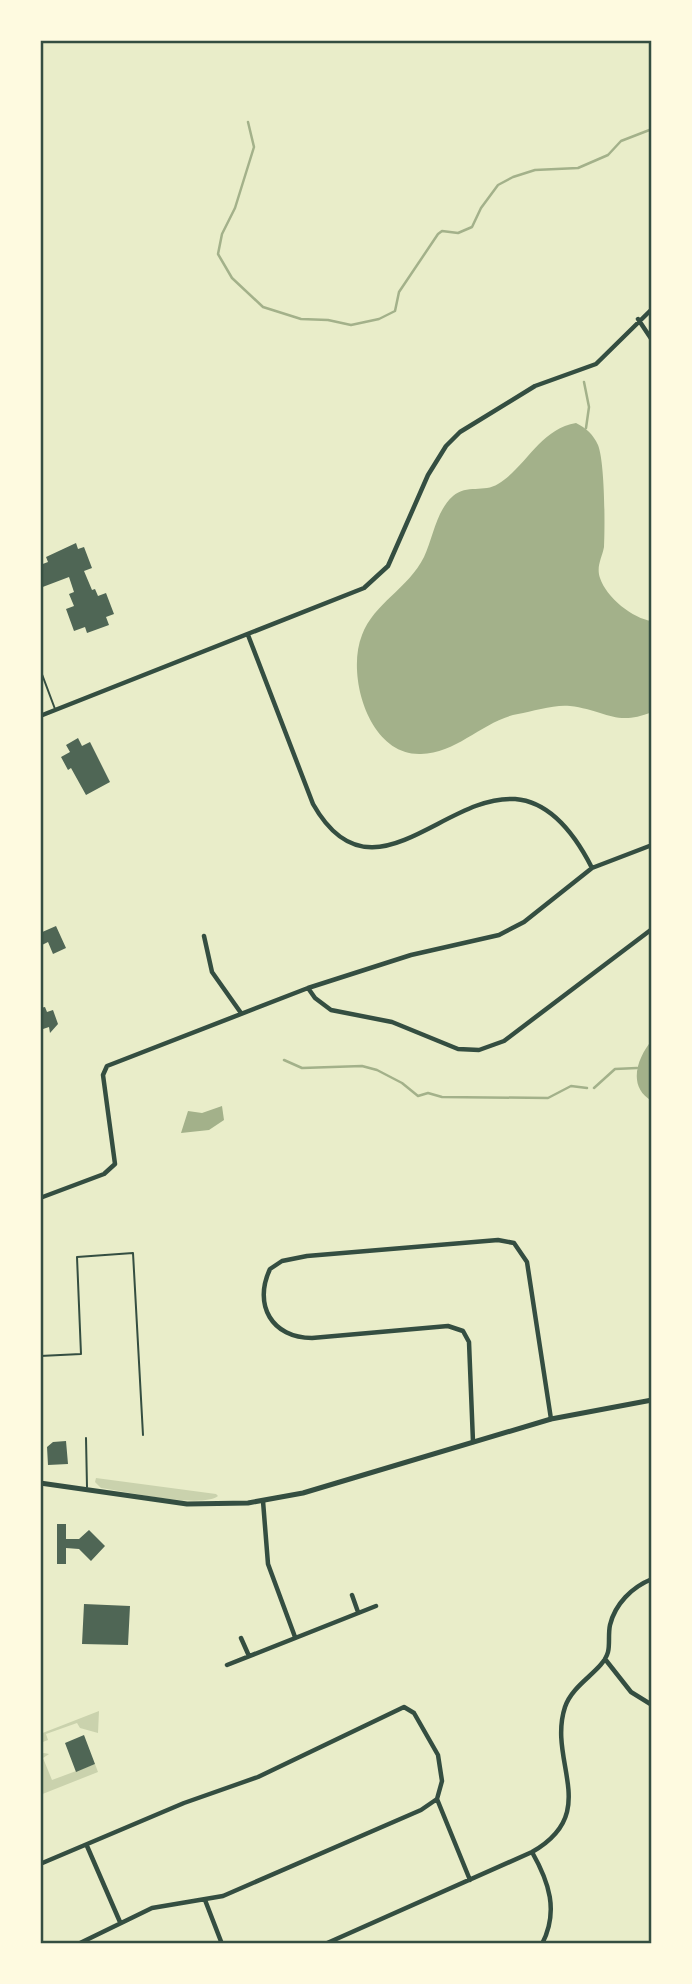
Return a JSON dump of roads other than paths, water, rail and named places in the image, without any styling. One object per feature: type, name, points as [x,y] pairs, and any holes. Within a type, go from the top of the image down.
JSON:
[{"type":"street","points":[[40,716],[354,594],[374,582],[391,561],[428,475],[446,446],[460,432],[543,382],[596,364],[638,319],[652,309]]},
{"type":"street","points":[[638,319],[652,340]]},
{"type":"street","points":[[248,635],[313,804],[325,824],[342,840],[368,847],[391,846],[410,840],[477,804],[509,799],[531,804],[556,820],[576,841],[592,868]]},
{"type":"street","points":[[40,1198],[104,1174],[115,1164],[103,1075],[106,1067],[308,988],[411,955],[499,935],[528,919],[565,886],[592,868],[652,845]]},
{"type":"street","points":[[308,988],[315,998],[331,1010],[392,1022],[457,1049],[479,1051],[504,1041],[652,929]]},
{"type":"street","points":[[204,936],[212,972],[241,1013]]},
{"type":"street","points":[[473,1442],[469,1342],[463,1331],[448,1326],[312,1338],[290,1336],[276,1327],[267,1311],[266,1287],[270,1269],[279,1262],[307,1256],[498,1240],[514,1243],[527,1262],[551,1419]]},
{"type":"street","points":[[40,1483],[187,1504],[263,1501],[303,1493],[551,1419],[652,1400]]},
{"type":"street","points":[[263,1501],[268,1564],[295,1637]]},
{"type":"street","points":[[325,1944],[532,1852],[559,1829],[568,1810],[570,1779],[562,1727],[566,1705],[582,1680],[605,1659],[610,1625],[617,1608],[634,1589],[652,1579]]},
{"type":"street","points":[[352,1595],[359,1612]]},
{"type":"street","points":[[227,1665],[376,1606]]},
{"type":"street","points":[[241,1638],[249,1656]]},
{"type":"street","points":[[605,1659],[631,1692],[652,1705]]},
{"type":"street","points":[[40,1864],[184,1803],[258,1777],[397,1709],[408,1708],[418,1718],[438,1755],[442,1781],[437,1799],[470,1880]]},
{"type":"street","points":[[78,1944],[161,1905],[223,1896],[411,1815],[437,1799]]},
{"type":"street","points":[[87,1846],[120,1922]]},
{"type":"street","points":[[532,1852],[545,1877],[551,1900],[549,1926],[542,1944]]},
{"type":"street","points":[[205,1900],[222,1944]]},
{"type":"lane","points":[[40,669],[56,710]]},
{"type":"lane","points":[[40,1356],[81,1354],[77,1257],[133,1253],[143,1434]]},
{"type":"lane","points":[[86,1438],[86,1488]]},
{"type":"waterway","points":[[248,122],[254,147],[235,208],[222,234],[218,254],[232,278],[263,307],[301,319],[328,320],[351,325],[379,319],[395,311],[399,292],[438,234],[442,231],[458,233],[472,227],[481,208],[498,185],[535,170],[578,168],[608,155],[621,141],[652,129]]},
{"type":"waterway","points":[[584,382],[589,407],[586,428]]},
{"type":"waterway","points":[[284,1060],[302,1068],[362,1066],[377,1070],[402,1083],[418,1096],[428,1093],[442,1097],[548,1098],[571,1086],[587,1088]]},
{"type":"waterway","points":[[594,1088],[615,1069],[637,1068]]}]
